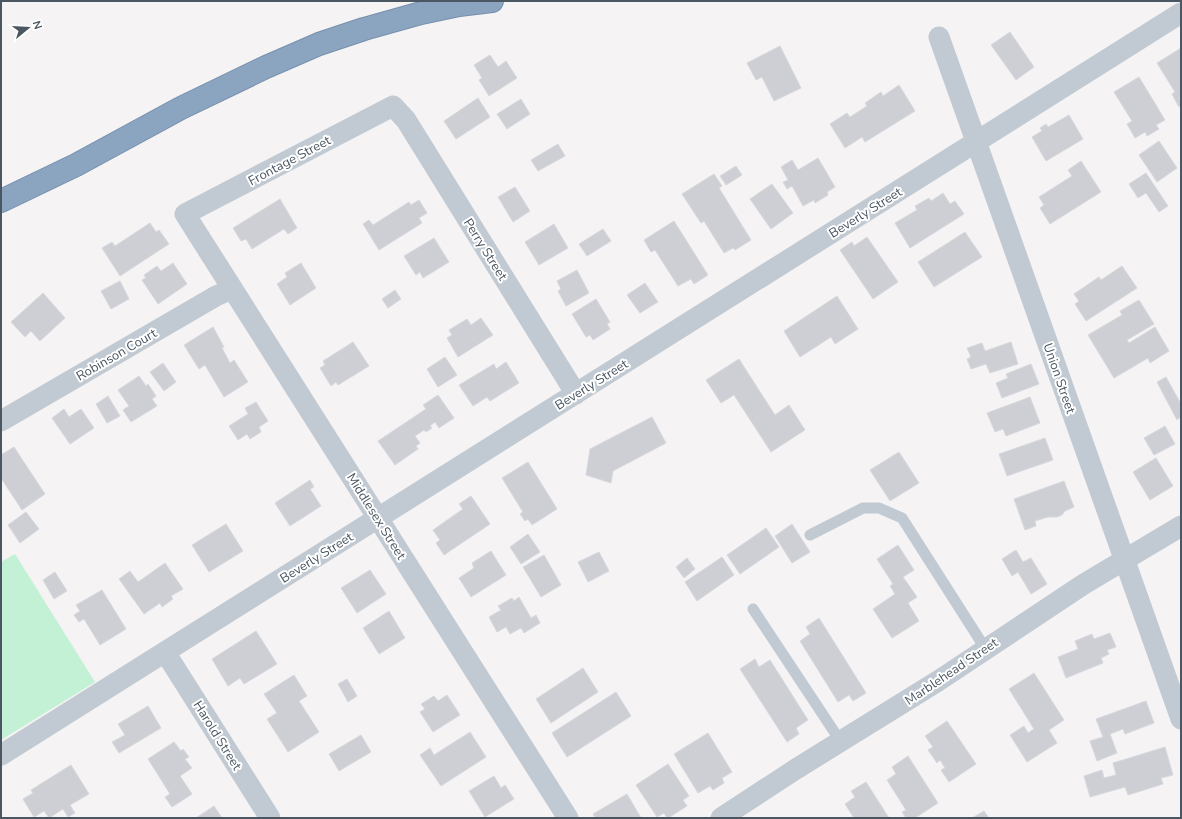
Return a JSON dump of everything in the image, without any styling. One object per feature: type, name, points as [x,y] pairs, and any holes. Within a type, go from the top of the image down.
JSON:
[{"type":"highway","points":[[2,200],[76,165],[181,108],[266,67],[319,44],[364,29],[421,13],[459,5],[492,1]]},
{"type":"street","name":"Beverly Street","points":[[1,755],[1181,13]]},
{"type":"street","name":"Union Street","points":[[939,37],[1181,719]]},
{"type":"street","name":"Frontage Street","points":[[185,214],[393,106]]},
{"type":"street","name":"Perry Street","points":[[393,106],[406,120],[576,394]]},
{"type":"street","name":"Middlesex Street","points":[[185,214],[568,818]]},
{"type":"street","name":"Robinson Court","points":[[1,421],[216,296],[232,289]]},
{"type":"street","name":"Marblehead Street","points":[[721,818],[938,681],[985,648],[1084,584],[1181,526]]},
{"type":"street","name":"Harold Street","points":[[165,652],[270,818]]},
{"type":"lane","points":[[810,535],[863,508],[879,508],[902,518],[985,648]]},
{"type":"lane","points":[[753,609],[841,742]]},
{"type":"green space","points":[[15,554],[95,682],[1,740],[1,562]]},
{"type":"building","points":[[1010,32],[1034,67],[1016,80],[991,45]]},
{"type":"building","points":[[780,46],[801,88],[774,101],[762,77],[756,80],[747,63]]},
{"type":"building","points":[[1181,48],[1181,105],[1179,107],[1172,94],[1175,92],[1157,63]]},
{"type":"building","points":[[490,55],[498,67],[506,61],[517,78],[489,96],[479,80],[482,78],[474,65]]},
{"type":"building","points":[[1139,77],[1165,120],[1156,125],[1159,129],[1147,136],[1145,132],[1135,138],[1127,124],[1132,121],[1114,92]]},
{"type":"building","points":[[899,85],[915,111],[865,142],[862,137],[845,148],[830,124],[847,113],[850,117],[867,106],[865,103],[881,92],[883,96]]},
{"type":"building","points":[[478,98],[490,117],[456,139],[444,121]]},
{"type":"building","points":[[521,99],[530,114],[507,129],[497,114]]},
{"type":"building","points":[[1069,115],[1083,139],[1046,161],[1032,137],[1042,131],[1040,128],[1046,124],[1048,127]]},
{"type":"building","points":[[1159,141],[1177,168],[1157,182],[1139,155]]},
{"type":"building","points":[[558,144],[565,156],[538,171],[531,160]]},
{"type":"building","points":[[818,158],[835,187],[827,192],[828,195],[815,203],[814,200],[803,206],[792,186],[787,189],[783,182],[788,180],[781,167],[792,160],[798,170]]},
{"type":"building","points":[[1081,161],[1101,192],[1050,224],[1040,208],[1044,205],[1039,197],[1072,176],[1068,170]]},
{"type":"building","points":[[736,166],[742,175],[726,185],[720,176]]},
{"type":"building","points":[[1146,173],[1168,206],[1159,212],[1146,193],[1138,198],[1129,184]]},
{"type":"building","points":[[714,174],[722,186],[719,188],[751,240],[735,250],[733,248],[724,253],[704,221],[701,223],[682,194]]},
{"type":"building","points":[[772,184],[793,213],[771,229],[750,199]]},
{"type":"building","points":[[515,187],[530,211],[513,222],[498,197]]},
{"type":"building","points":[[943,193],[950,204],[955,201],[964,214],[910,248],[895,223],[917,210],[915,206],[929,198],[931,201]]},
{"type":"building","points":[[280,199],[297,228],[288,234],[284,229],[252,249],[246,239],[241,241],[233,228]]},
{"type":"building","points":[[419,200],[427,213],[419,218],[422,223],[379,250],[363,224],[369,220],[373,225],[409,202],[411,205]]},
{"type":"building","points":[[674,221],[708,275],[694,284],[691,279],[678,286],[655,250],[651,252],[644,240]]},
{"type":"building","points":[[150,223],[156,232],[159,230],[169,244],[120,276],[102,248],[112,242],[115,246]]},
{"type":"building","points":[[554,224],[568,248],[539,265],[525,242]]},
{"type":"building","points":[[603,229],[611,241],[587,256],[579,244]]},
{"type":"building","points":[[965,232],[982,257],[934,287],[918,262]]},
{"type":"building","points":[[867,237],[898,282],[873,299],[840,250],[852,242],[854,246]]},
{"type":"building","points":[[434,238],[449,262],[423,278],[420,272],[416,275],[404,256]]},
{"type":"building","points":[[173,263],[187,284],[158,304],[142,280],[146,278],[144,275],[157,266],[161,271]]},
{"type":"building","points":[[301,263],[316,288],[290,305],[277,284],[287,277],[285,273]]},
{"type":"building","points":[[1122,266],[1137,288],[1086,321],[1075,304],[1079,301],[1074,294],[1099,277],[1101,280]]},
{"type":"building","points":[[577,270],[589,293],[566,306],[558,291],[561,289],[557,281]]},
{"type":"building","points":[[120,281],[129,299],[111,309],[101,291]]},
{"type":"building","points":[[645,283],[658,302],[640,313],[627,295]]},
{"type":"building","points":[[395,290],[401,299],[388,308],[382,299]]},
{"type":"building","points":[[43,293],[65,318],[40,341],[31,331],[25,337],[11,322]]},
{"type":"building","points":[[837,296],[858,329],[835,344],[831,337],[800,357],[784,331]]},
{"type":"building","points":[[596,299],[610,322],[607,324],[610,329],[593,340],[590,335],[586,337],[572,314]]},
{"type":"building","points":[[1139,300],[1154,324],[1127,340],[1129,343],[1155,327],[1169,351],[1150,363],[1148,358],[1114,378],[1088,335],[1122,315],[1120,311]]},
{"type":"building","points":[[481,318],[493,335],[458,357],[447,338],[452,335],[449,330],[467,319],[471,325]]},
{"type":"building","points":[[213,327],[224,347],[222,348],[230,363],[234,360],[248,382],[224,397],[205,365],[199,369],[184,345]]},
{"type":"building","points":[[353,342],[369,366],[338,385],[336,382],[331,386],[320,368],[325,365],[323,361]]},
{"type":"building","points":[[1011,342],[1018,364],[990,373],[986,364],[971,369],[967,359],[971,357],[967,348],[982,343],[985,351]]},
{"type":"building","points":[[445,357],[457,375],[438,387],[427,369]]},
{"type":"building","points":[[739,359],[775,415],[789,405],[805,430],[771,452],[734,395],[721,403],[706,380]]},
{"type":"building","points":[[506,362],[519,383],[490,401],[487,397],[473,406],[459,385],[494,364],[496,369]]},
{"type":"building","points":[[163,363],[176,382],[164,391],[150,372]]},
{"type":"building","points":[[1031,364],[1039,384],[1002,398],[996,383],[1008,378],[1006,374]]},
{"type":"building","points":[[139,376],[146,386],[148,384],[156,396],[152,399],[157,406],[131,422],[123,410],[129,406],[118,390]]},
{"type":"building","points":[[1166,377],[1181,404],[1181,417],[1177,420],[1157,382]]},
{"type":"building","points":[[438,395],[454,418],[439,428],[435,422],[430,426],[432,428],[426,432],[424,430],[415,436],[420,443],[416,446],[418,449],[395,465],[378,441],[426,409],[423,405]]},
{"type":"building","points":[[108,396],[120,416],[107,423],[96,404]]},
{"type":"building","points":[[1030,397],[1040,423],[1006,436],[1003,429],[995,432],[987,413]]},
{"type":"building","points":[[256,402],[268,421],[259,427],[261,432],[250,439],[247,434],[238,440],[229,426],[248,414],[245,408]]},
{"type":"building","points":[[64,409],[69,417],[81,409],[94,428],[70,444],[52,418]]},
{"type":"building","points":[[652,417],[666,443],[613,471],[611,483],[586,475],[590,449]]},
{"type":"building","points":[[1165,426],[1175,444],[1154,455],[1144,438]]},
{"type":"building","points":[[1045,438],[1053,460],[1007,476],[999,454]]},
{"type":"building","points":[[14,447],[45,494],[22,510],[1,478],[1,455]]},
{"type":"building","points":[[899,452],[919,483],[890,501],[870,470]]},
{"type":"building","points":[[1156,458],[1173,486],[1150,500],[1133,472]]},
{"type":"building","points":[[528,462],[557,509],[532,525],[528,519],[525,521],[520,514],[523,512],[502,478]]},
{"type":"building","points":[[310,480],[314,487],[310,489],[321,506],[290,526],[275,503]]},
{"type":"building","points":[[1064,481],[1074,507],[1057,517],[1048,517],[1035,521],[1036,526],[1025,530],[1014,499]]},
{"type":"building","points":[[471,496],[490,524],[444,555],[436,543],[440,540],[433,530],[463,509],[459,504]]},
{"type":"building","points":[[26,512],[39,529],[20,543],[8,525]]},
{"type":"building","points":[[226,524],[243,551],[209,572],[192,545]]},
{"type":"building","points":[[792,524],[810,552],[792,563],[775,536]]},
{"type":"building","points":[[766,528],[779,547],[740,574],[727,555]]},
{"type":"building","points":[[528,534],[540,552],[521,564],[510,547]]},
{"type":"building","points":[[898,545],[914,570],[903,577],[917,597],[908,603],[919,621],[892,638],[873,609],[895,594],[890,586],[893,584],[877,559]]},
{"type":"building","points":[[1016,550],[1023,562],[1031,558],[1047,584],[1031,594],[1018,572],[1012,576],[1002,559]]},
{"type":"building","points":[[491,551],[506,575],[471,597],[459,578],[474,568],[472,563]]},
{"type":"building","points":[[599,552],[609,571],[588,582],[578,562]]},
{"type":"building","points":[[544,555],[561,585],[541,597],[523,567]]},
{"type":"building","points":[[722,557],[734,575],[697,601],[685,582]]},
{"type":"building","points":[[687,558],[695,569],[684,578],[676,567]]},
{"type":"building","points":[[165,563],[183,589],[171,596],[173,599],[162,607],[160,603],[144,614],[119,579],[130,571],[138,582]]},
{"type":"building","points":[[370,570],[386,594],[357,613],[341,588]]},
{"type":"building","points":[[55,572],[67,591],[54,599],[43,580]]},
{"type":"building","points":[[102,590],[126,629],[100,645],[84,619],[79,622],[74,615],[80,611],[76,605]]},
{"type":"building","points":[[519,597],[531,618],[536,615],[540,623],[524,633],[521,628],[510,634],[506,627],[497,632],[489,617],[501,610],[498,606],[512,598],[514,601]]},
{"type":"building","points":[[389,611],[405,638],[379,654],[363,628]]},
{"type":"building","points":[[819,618],[866,693],[853,701],[849,695],[838,702],[800,641],[810,634],[806,627]]},
{"type":"building","points":[[256,631],[277,664],[244,684],[240,678],[228,686],[212,659]]},
{"type":"building","points":[[1110,633],[1116,647],[1107,650],[1109,654],[1101,658],[1103,663],[1066,678],[1058,657],[1078,649],[1075,641],[1092,634],[1094,639]]},
{"type":"building","points":[[755,659],[759,667],[770,660],[808,720],[796,728],[799,734],[787,742],[740,669]]},
{"type":"building","points":[[583,668],[598,692],[551,723],[536,699]]},
{"type":"building","points":[[1034,673],[1064,720],[1049,730],[1057,743],[1027,762],[1010,735],[1024,726],[1028,733],[1034,729],[1009,689]]},
{"type":"building","points":[[294,675],[307,696],[299,701],[319,732],[288,752],[267,719],[277,713],[264,694]]},
{"type":"building","points":[[347,679],[357,696],[348,702],[338,684]]},
{"type":"building","points":[[616,692],[631,716],[567,757],[552,733]]},
{"type":"building","points":[[447,695],[460,715],[433,732],[420,712],[425,709],[421,704],[434,696],[438,701]]},
{"type":"building","points":[[1146,701],[1154,723],[1125,734],[1123,729],[1110,734],[1117,753],[1097,761],[1090,741],[1103,737],[1096,719]]},
{"type":"building","points":[[148,706],[161,728],[119,753],[112,742],[125,735],[118,724]]},
{"type":"building","points":[[947,721],[976,764],[949,782],[941,770],[945,768],[940,760],[937,763],[928,750],[933,747],[925,736]]},
{"type":"building","points":[[470,732],[486,757],[441,786],[420,755],[430,748],[434,755]]},
{"type":"building","points":[[708,733],[732,772],[722,778],[724,783],[713,790],[710,786],[698,793],[674,754]]},
{"type":"building","points":[[361,735],[371,752],[339,771],[329,754]]},
{"type":"building","points":[[174,742],[181,751],[183,749],[189,757],[185,759],[192,768],[180,776],[192,794],[172,807],[165,797],[170,794],[148,759]]},
{"type":"building","points":[[1165,747],[1173,775],[1161,778],[1163,784],[1128,795],[1125,787],[1090,797],[1084,776],[1102,770],[1104,778],[1116,775],[1113,763]]},
{"type":"building","points":[[908,756],[938,803],[915,818],[906,818],[902,812],[906,810],[887,780],[896,774],[892,767]]},
{"type":"building","points":[[668,764],[689,796],[683,800],[687,806],[668,818],[664,813],[657,817],[636,785]]},
{"type":"building","points":[[71,765],[89,794],[70,805],[75,813],[68,817],[63,809],[49,818],[44,811],[34,817],[23,799],[33,793],[31,790]]},
{"type":"building","points":[[494,776],[501,788],[505,785],[514,799],[485,817],[469,791]]},
{"type":"building","points":[[866,782],[889,818],[854,818],[845,804],[855,797],[851,791]]},
{"type":"building","points":[[627,794],[641,818],[595,818],[593,814]]},
{"type":"building","points":[[214,806],[222,818],[196,818]]},
{"type":"building","points":[[984,811],[989,818],[972,818]]}]
